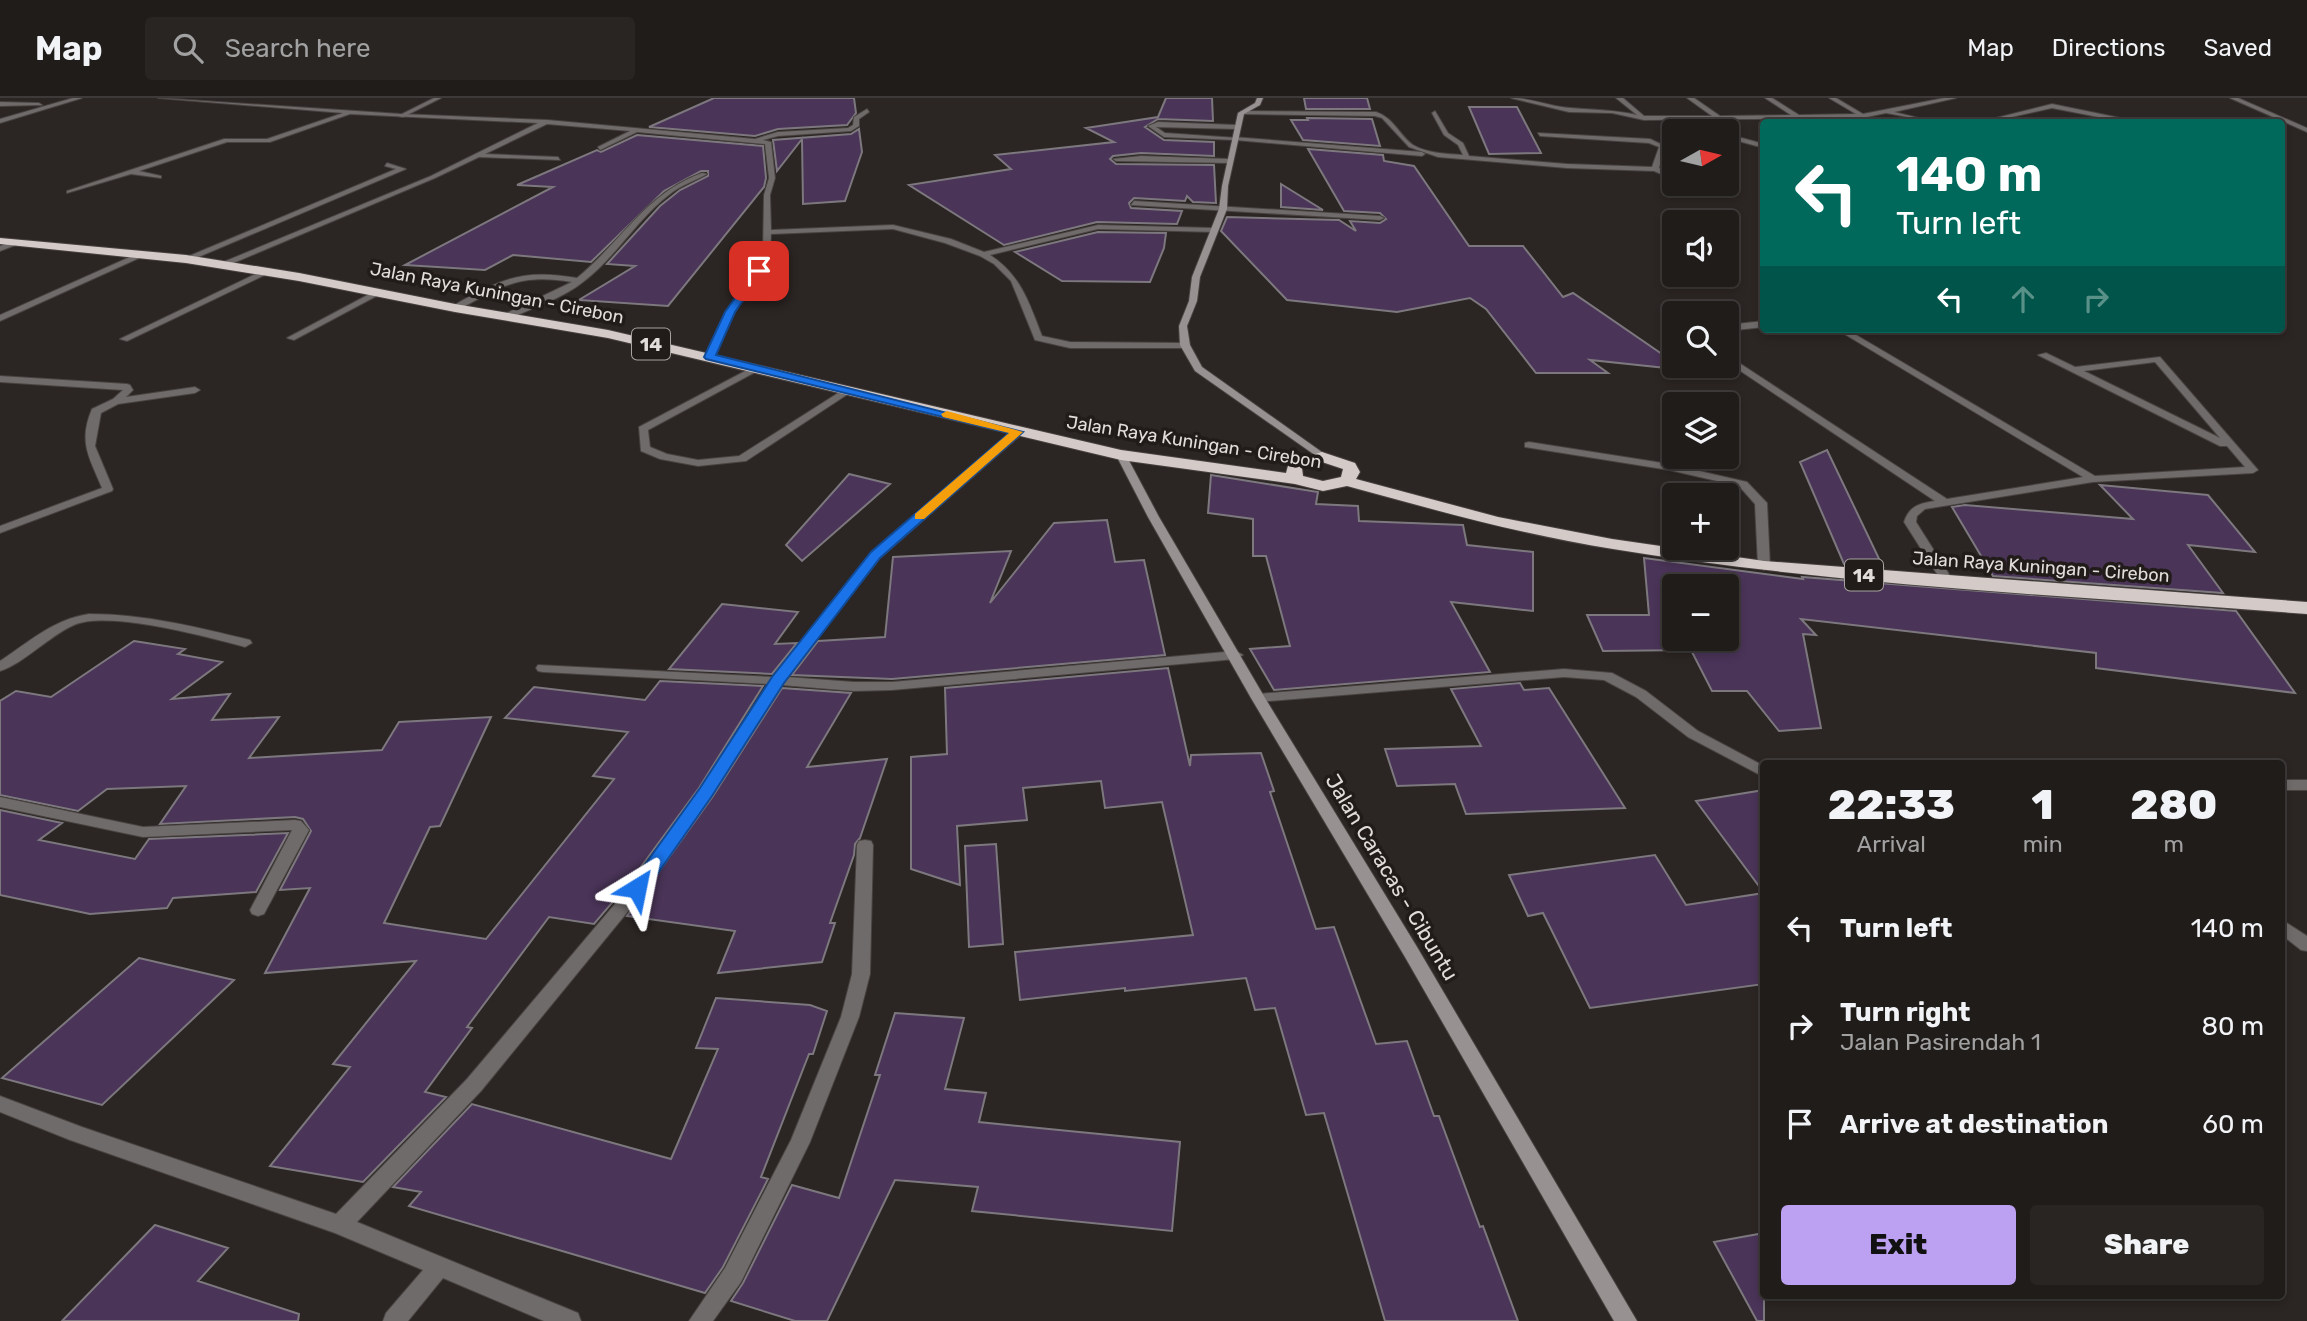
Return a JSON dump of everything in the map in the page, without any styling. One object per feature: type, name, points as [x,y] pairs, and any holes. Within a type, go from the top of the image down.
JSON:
[{"type":"highway","name":"Jalan Raya Kuningan - Cirebon","points":[[0,241],[186,259],[608,334],[1121,455],[1296,479],[1323,486],[1348,481],[1496,522],[1612,544],[1765,566],[2307,608]]},
{"type":"highway","points":[[1296,479],[1293,471],[1295,465],[1322,457],[1349,466],[1352,472],[1348,481]]},
{"type":"street","points":[[0,121],[79,98]]},
{"type":"street","points":[[161,98],[401,116],[547,122],[768,142],[771,146],[772,178],[767,195],[767,251],[759,271],[730,312],[710,357]]},
{"type":"street","points":[[401,116],[438,98]]},
{"type":"street","points":[[1260,98],[1258,104],[1241,113],[1223,209],[1196,277],[1192,301],[1183,326],[1185,345],[1198,369],[1322,457]]},
{"type":"street","points":[[1514,98],[1569,110],[1612,111],[1644,118],[1862,116],[1954,98]]},
{"type":"street","points":[[1619,98],[1644,118]]},
{"type":"street","points":[[1690,98],[1719,117]]},
{"type":"street","points":[[1768,98],[1797,116]]},
{"type":"street","points":[[1832,98],[1862,116]]},
{"type":"street","points":[[1901,98],[1915,105]]},
{"type":"street","points":[[2234,98],[2282,119]]},
{"type":"street","points":[[0,104],[51,106]]},
{"type":"street","points":[[1996,119],[2052,106],[2110,119]]},
{"type":"street","points":[[758,139],[778,134],[849,130],[856,127],[856,118],[867,111]]},
{"type":"street","points":[[1883,111],[1919,119]]},
{"type":"street","points":[[69,192],[226,140],[268,141],[352,112]]},
{"type":"street","points":[[1241,113],[1376,114],[1384,117],[1411,146],[1438,155]]},
{"type":"street","points":[[1435,113],[1446,134],[1461,144],[1467,158]]},
{"type":"street","points":[[1821,116],[1834,119]]},
{"type":"street","points":[[1738,117],[1760,123]]},
{"type":"street","points":[[2285,120],[2307,130]]},
{"type":"street","points":[[224,265],[344,216],[547,122]]},
{"type":"street","points":[[1237,127],[1150,125],[1158,134],[1164,135],[1235,138],[1567,166],[1655,169],[1662,172]]},
{"type":"street","points":[[600,148],[636,131]]},
{"type":"street","points":[[1540,134],[1650,141],[1662,146],[1655,169]]},
{"type":"street","points":[[1740,140],[1760,145]]},
{"type":"street","points":[[477,156],[558,159]]},
{"type":"street","points":[[1116,159],[1230,161]]},
{"type":"street","points":[[186,259],[403,169],[387,165]]},
{"type":"street","points":[[129,172],[159,177]]},
{"type":"street","points":[[508,316],[580,281],[614,250],[626,232],[664,196],[694,177],[704,174]]},
{"type":"street","points":[[1135,203],[1380,218]]},
{"type":"street","points":[[768,232],[894,227],[948,241],[983,254],[1008,274],[1025,296],[1028,314],[1038,338],[1070,345],[1185,345]]},
{"type":"street","points":[[983,254],[1098,227],[1214,230]]},
{"type":"street","points":[[0,249],[17,243]]},
{"type":"street","points":[[0,318],[144,254]]},
{"type":"street","points":[[124,339],[267,272]]},
{"type":"street","points":[[455,308],[522,275],[548,274],[580,281]]},
{"type":"street","points":[[291,338],[380,292]]},
{"type":"street","points":[[1739,327],[1760,324]]},
{"type":"street","points":[[1847,333],[2093,479]]},
{"type":"street","points":[[2043,355],[2231,448]]},
{"type":"street","points":[[1948,582],[1910,522],[1912,515],[1922,506],[2093,479],[2253,470],[2231,448],[2157,359],[2074,370]]},
{"type":"street","points":[[1739,366],[1944,502]]},
{"type":"street","points":[[754,370],[643,429],[645,449],[664,457],[698,464],[742,459],[849,390]]},
{"type":"street","points":[[0,379],[127,387],[128,390],[116,401],[96,411],[89,435],[90,455],[108,489],[0,530]]},
{"type":"street","points":[[116,401],[195,390]]},
{"type":"street","points":[[340,1225],[474,1085],[637,888],[706,792],[777,681],[876,555],[1018,432]]},
{"type":"street","points":[[1529,445],[1669,467],[1743,484],[1761,503],[1765,566]]},
{"type":"street","name":"Jalan Caracas - Cibuntu","points":[[1121,455],[1139,493],[1236,655],[1258,698],[1411,952],[1626,1321]]},
{"type":"street","points":[[0,667],[70,621],[99,617],[205,633],[245,643]]},
{"type":"street","points":[[543,668],[838,687],[907,685],[1236,655]]},
{"type":"street","points":[[1258,698],[1564,673],[1607,676],[1641,694],[1693,734],[1760,770]]},
{"type":"street","points":[[2285,785],[2307,785]]},
{"type":"street","points":[[0,802],[143,832],[295,825],[301,830],[258,910]]},
{"type":"street","points":[[700,1321],[733,1275],[800,1142],[850,1017],[861,974],[865,845]]},
{"type":"street","points":[[2285,928],[2307,945]]},
{"type":"street","points":[[0,1104],[76,1134],[340,1225],[570,1321]]},
{"type":"street","points":[[394,1321],[440,1266]]},
{"type":"building","points":[[714,98],[854,98],[856,113],[847,125],[778,129],[755,136],[649,127]]},
{"type":"building","points":[[1166,98],[1212,98],[1213,121],[1158,119],[1145,127],[1164,140],[1214,142],[1214,156],[1141,153],[1113,156],[1110,159],[1116,164],[1214,165],[1216,203],[1193,202],[1187,196],[1185,201],[1134,198],[1129,203],[1131,208],[1182,211],[1177,224],[1097,222],[1004,245],[909,185],[1011,169],[995,155],[1114,142],[1086,128],[1158,117]]},
{"type":"building","points":[[1304,98],[1367,98],[1370,109],[1306,109]]},
{"type":"building","points":[[1469,107],[1517,107],[1541,153],[1489,154]]},
{"type":"building","points":[[1307,118],[1372,119],[1380,146],[1303,140],[1291,120],[1308,120]]},
{"type":"building","points":[[859,129],[862,152],[845,201],[803,204],[802,139],[777,171],[773,140],[851,134]]},
{"type":"building","points":[[637,135],[763,146],[766,178],[764,187],[668,306],[579,300],[635,266],[607,264],[660,206],[680,190],[708,176],[708,171],[701,171],[664,191],[591,262],[513,255],[485,270],[405,265],[553,187],[517,185]]},
{"type":"building","points":[[1308,149],[1383,155],[1384,161],[1414,166],[1469,246],[1523,246],[1563,297],[1573,293],[1662,354],[1662,368],[1590,360],[1608,373],[1536,373],[1486,309],[1470,298],[1397,312],[1287,300],[1221,231],[1227,217],[1339,220],[1356,231],[1350,221],[1380,223],[1386,219],[1380,213],[1344,211]]},
{"type":"building","points":[[1281,184],[1323,210],[1281,207]]},
{"type":"building","points":[[1098,232],[1166,233],[1164,248],[1150,282],[1062,281],[1015,252]]},
{"type":"building","points":[[1827,450],[1883,567],[1844,564],[1800,462]]},
{"type":"building","points":[[849,474],[890,484],[802,561],[786,545]]},
{"type":"building","points":[[1211,475],[1318,492],[1316,504],[1358,506],[1359,521],[1463,525],[1467,545],[1533,552],[1533,611],[1451,602],[1490,672],[1274,690],[1250,649],[1290,646],[1266,556],[1253,556],[1253,519],[1208,513]]},
{"type":"building","points":[[2100,485],[2208,495],[2255,552],[2188,545],[2223,593],[1993,576],[1952,507],[1965,505],[2133,519]]},
{"type":"building","points":[[1107,520],[1115,562],[1144,560],[1165,655],[892,679],[792,675],[818,641],[885,637],[893,557],[1011,551],[990,603],[1054,523]]},
{"type":"building","points":[[1644,558],[1803,579],[1802,577],[2236,611],[2295,693],[2096,668],[2096,653],[1801,619],[1816,635],[1803,634],[1821,728],[1779,731],[1747,691],[1712,691],[1692,651],[1739,651],[1739,574],[1662,574],[1662,650],[1603,651],[1587,615],[1649,615]]},
{"type":"building","points":[[722,604],[798,612],[775,644],[797,643],[772,674],[669,669]]},
{"type":"building","points":[[134,641],[185,649],[178,654],[222,662],[172,699],[230,694],[212,720],[279,717],[249,758],[382,750],[399,722],[491,717],[440,826],[430,827],[384,923],[486,939],[614,779],[593,776],[628,732],[505,718],[534,687],[645,700],[660,681],[763,686],[699,788],[629,883],[594,924],[549,917],[467,1027],[472,1028],[425,1092],[446,1097],[363,1182],[270,1166],[350,1067],[333,1064],[416,961],[265,973],[310,888],[280,890],[311,831],[303,819],[295,817],[160,824],[186,786],[107,789],[78,811],[0,795],[0,701],[16,691],[51,697]]},
{"type":"building","points":[[1168,668],[1190,766],[1191,755],[1261,753],[1274,791],[1270,792],[1316,929],[1334,927],[1376,1044],[1407,1041],[1434,1116],[1439,1116],[1518,1321],[1385,1321],[1324,1113],[1306,1115],[1275,1008],[1255,1010],[1246,978],[1020,1000],[1015,952],[1193,935],[1162,802],[1105,808],[1101,781],[1023,788],[1027,820],[957,826],[960,885],[911,869],[911,757],[947,754],[945,688]]},
{"type":"building","points":[[1520,683],[1524,690],[1549,688],[1625,808],[1466,814],[1455,784],[1397,786],[1385,749],[1481,746],[1451,689]]},
{"type":"building","points":[[782,688],[851,693],[807,767],[887,759],[860,838],[855,844],[854,855],[830,923],[835,923],[822,962],[718,973],[735,931],[627,916],[713,796]]},
{"type":"building","points":[[1760,791],[1760,888],[1696,801]]},
{"type":"building","points":[[0,810],[62,823],[39,840],[135,859],[149,839],[288,833],[256,892],[173,898],[167,908],[90,914],[0,895]]},
{"type":"building","points":[[996,844],[1003,944],[969,947],[965,846]]},
{"type":"building","points":[[1655,855],[1686,905],[1760,894],[1760,985],[1590,1008],[1543,913],[1528,916],[1509,875]]},
{"type":"building","points":[[139,958],[234,980],[102,1105],[2,1078]]},
{"type":"building","points":[[716,998],[810,1005],[827,1011],[813,1054],[809,1054],[761,1177],[768,1179],[723,1267],[705,1293],[409,1206],[421,1192],[393,1187],[472,1104],[671,1159],[718,1049],[696,1048]]},
{"type":"building","points":[[895,1013],[964,1018],[945,1089],[986,1093],[979,1122],[1180,1142],[1172,1231],[972,1211],[978,1187],[895,1180],[827,1321],[795,1321],[731,1301],[743,1283],[792,1185],[839,1198],[880,1075],[875,1075]]},
{"type":"building","points":[[155,1225],[228,1248],[198,1281],[299,1314],[298,1321],[62,1321]]},
{"type":"building","points":[[1760,1234],[1760,1299],[1764,1299],[1764,1321],[1757,1321],[1714,1242]]},
{"type":"slow traffic","points":[[919,516],[1018,432],[947,414]]},
{"type":"route","points":[[637,888],[706,792],[777,681],[876,555],[1018,432],[849,390],[754,370],[710,357],[730,312],[759,271]]}]
